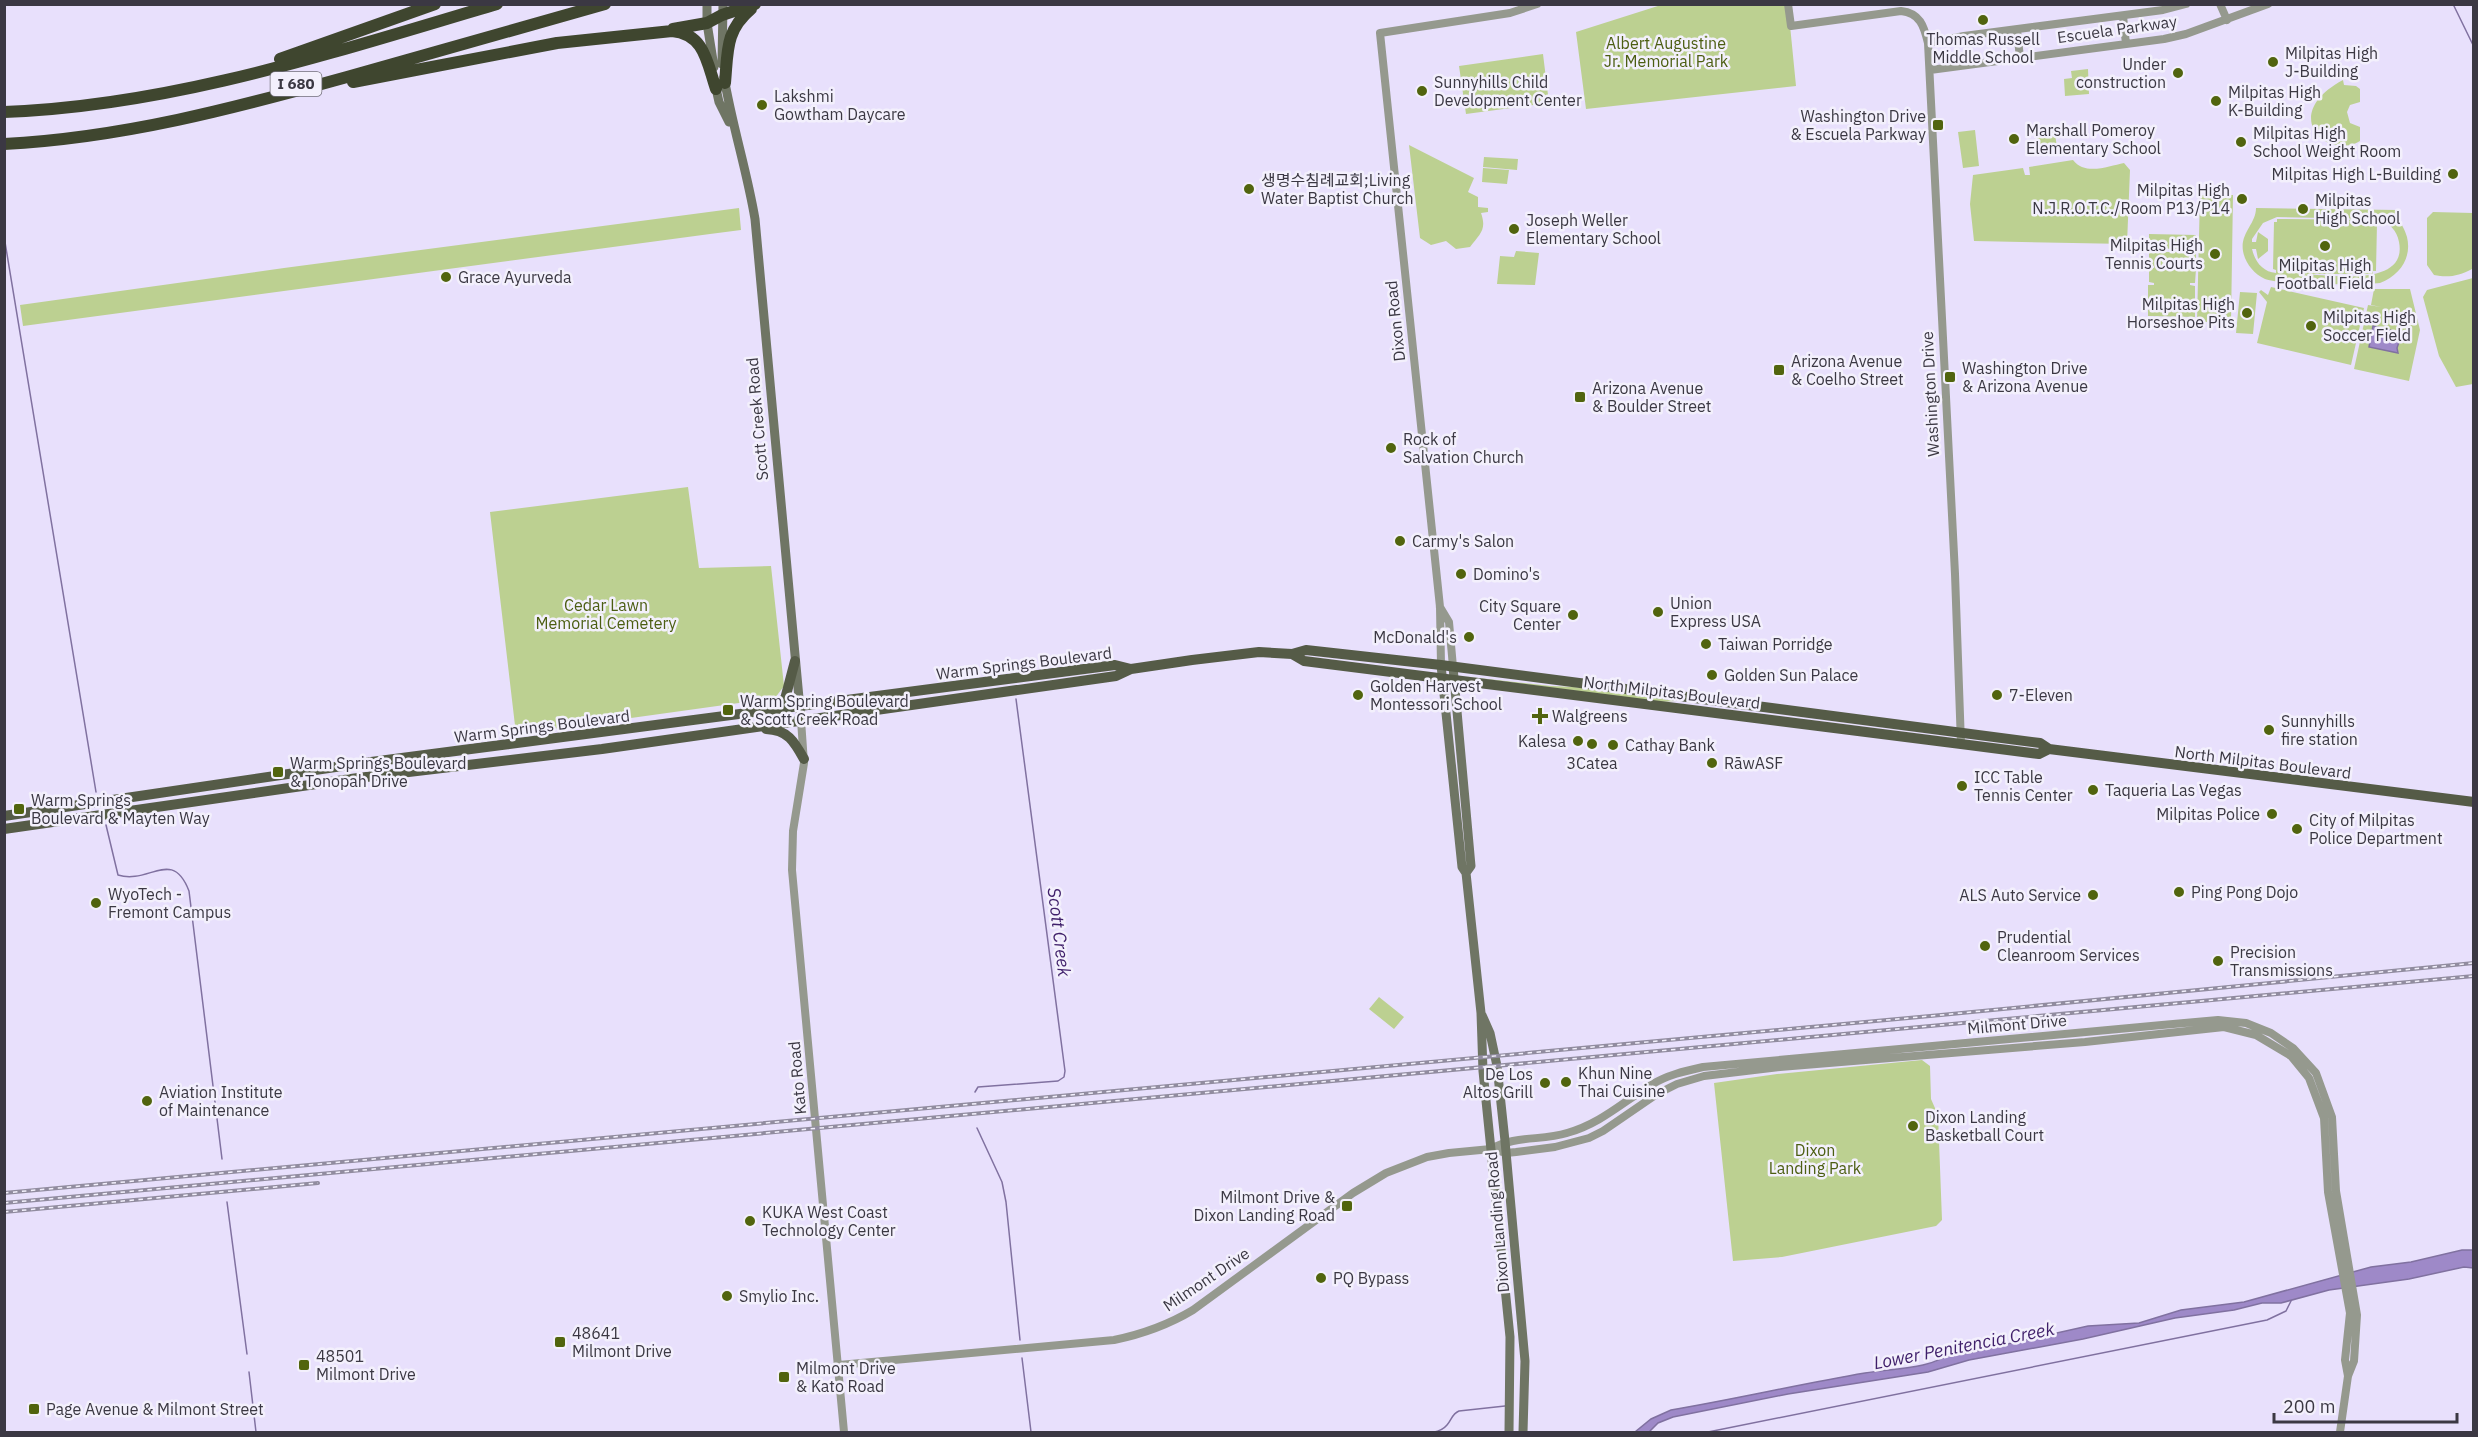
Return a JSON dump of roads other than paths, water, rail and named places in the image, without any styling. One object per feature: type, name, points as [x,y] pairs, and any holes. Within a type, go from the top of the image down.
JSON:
[{"type":"highway","points":[[175,91],[285,58],[435,4]]},
{"type":"highway","name":"I 680","points":[[4,112],[65,107],[175,91],[287,65],[497,4]]},
{"type":"highway","name":"I 680","points":[[4,136],[114,124],[225,103],[582,4]]},
{"type":"highway","name":"I 680","points":[[4,144],[68,138],[183,120],[299,90],[605,4]]},
{"type":"highway","points":[[649,33],[707,23],[723,10],[755,4]]},
{"type":"highway","points":[[720,86],[730,36],[736,23],[755,4]]},
{"type":"highway","points":[[299,90],[354,82],[557,43],[678,31],[694,38],[706,54],[720,86]]},
{"type":"main road","name":"Scott Creek Road","points":[[707,4],[707,23],[720,86],[748,179],[755,219],[801,720]]},
{"type":"main road","name":"Scott Creek Road","points":[[720,86],[723,10]]},
{"type":"main road","name":"North Milpitas Boulevard","points":[[1126,668],[1259,652],[1292,654],[1306,650],[1441,665],[1961,732],[2040,743],[2049,749],[2474,802]]},
{"type":"main road","name":"North Milpitas Boulevard","points":[[1292,654],[1304,661],[2039,754],[2049,749]]},
{"type":"main road","points":[[758,712],[785,699],[795,661]]},
{"type":"main road","name":"Dixon Road","points":[[1441,665],[1448,678]]},
{"type":"main road","name":"Dixon Landing Road","points":[[1453,667],[1448,678],[1462,867],[1466,873],[1481,1013],[1480,1049],[1510,1337],[1509,1432]]},
{"type":"main road","points":[[998,681],[1008,685],[1058,678],[1077,682],[1081,675],[1126,668]]},
{"type":"main road","name":"Warm Springs Boulevard","points":[[4,816],[250,780],[799,706],[998,681],[1126,668]]},
{"type":"main road","name":"Warm Springs Boulevard","points":[[4,829],[358,778],[602,749],[1077,682]]},
{"type":"main road","points":[[932,703],[933,694],[972,688],[982,683]]},
{"type":"main road","points":[[745,728],[777,730],[788,735],[804,759]]},
{"type":"main road","points":[[196,801],[202,795],[236,789],[250,780]]},
{"type":"main road","name":"Dixon Landing Road","points":[[1481,1013],[1490,1033],[1496,1060],[1505,1141],[1526,1361],[1523,1432]]},
{"type":"street","name":"Dixon Road","points":[[1441,665],[1440,607],[1380,33],[1510,14],[1537,4]]},
{"type":"street","name":"Washington Drive","points":[[1788,4],[1791,26],[1889,11],[1906,11],[1922,22],[1928,43],[1956,586],[1961,744]]},
{"type":"street","name":"Escuela Parkway","points":[[1928,43],[1964,36],[2123,16],[2186,4]]},
{"type":"street","points":[[2220,4],[2227,20]]},
{"type":"street","name":"Escuela Parkway","points":[[1930,70],[2164,39],[2227,20],[2268,4]]},
{"type":"street","points":[[2123,16],[2126,44]]},
{"type":"street","points":[[2017,30],[2020,58]]},
{"type":"street","name":"Dixon Road","points":[[1440,607],[1449,622],[1453,667]]},
{"type":"street","name":"Kato Road","points":[[801,720],[804,759],[793,831],[792,870],[844,1432]]},
{"type":"street","name":"Milmont Drive","points":[[839,1365],[1114,1340],[1138,1335],[1176,1320],[1193,1310],[1353,1193],[1385,1174],[1427,1157],[1491,1149],[1505,1141],[1556,1136],[1570,1132],[1598,1121],[1651,1085],[1670,1075],[1703,1067],[2218,1020],[2238,1021],[2271,1033],[2293,1048],[2316,1073],[2332,1117],[2336,1191],[2344,1261]]},
{"type":"street","name":"Milmont Drive","points":[[1491,1149],[1506,1154],[1555,1147],[1588,1138],[1603,1131],[1657,1094],[1677,1084],[1704,1076],[1791,1066],[2085,1042],[2218,1027],[2229,1028],[2268,1040],[2291,1056],[2309,1078],[2324,1118],[2328,1192],[2358,1326],[2354,1361],[2348,1376],[2340,1432]]},
{"type":"waterway","points":[[2453,4],[2474,47]]},
{"type":"waterway","points":[[4,236],[96,792]]},
{"type":"waterway","name":"Scott Creek","points":[[975,1092],[978,1087],[1058,1081],[1064,1077],[1065,1071],[1016,699]]},
{"type":"waterway","points":[[106,825],[118,875],[140,876],[167,869],[175,871],[189,891],[222,1159]]},
{"type":"waterway","name":"Scott Creek","points":[[977,1128],[1002,1182],[1020,1340]]},
{"type":"waterway","points":[[227,1202],[247,1354]]},
{"type":"waterway","name":"Lower Penitencia Creek","points":[[1708,1432],[2267,1320],[2286,1311],[2291,1301]]},
{"type":"waterway","name":"Scott Creek","points":[[1022,1358],[1031,1432]]},
{"type":"waterway","points":[[249,1372],[256,1432]]},
{"type":"waterway","points":[[1405,1432],[1438,1431],[1443,1429],[1453,1415],[1459,1411],[1505,1406]]},
{"type":"railway","points":[[4,1193],[1941,1015],[2474,963]]},
{"type":"railway","points":[[4,1203],[2474,976]]},
{"type":"railway","points":[[4,1212],[318,1183]]},
{"type":"place","name":"Thomas Russell Middle School","points":[[1983,20]]},
{"type":"place","name":"Milpitas High J-Building","points":[[2273,62]]},
{"type":"place","name":"Under construction","points":[[2178,73]]},
{"type":"place","name":"Sunnyhills Child Development Center","points":[[1422,91]]},
{"type":"place","name":"Milpitas High K-Building","points":[[2216,101]]},
{"type":"place","name":"Lakshmi Gowtham Daycare","points":[[762,105]]},
{"type":"place","name":"Washington Drive & Escuela Parkway","points":[[1938,125]]},
{"type":"place","name":"Marshall Pomeroy Elementary School","points":[[2014,139]]},
{"type":"place","name":"Milpitas High School Weight Room","points":[[2241,142]]},
{"type":"place","name":"Milpitas High L-Building","points":[[2453,174]]},
{"type":"place","name":"생명수침례교회;Living Water Baptist Church","points":[[1249,189]]},
{"type":"place","name":"Milpitas High N.J.R.O.T.C./Room P13/P14","points":[[2242,199]]},
{"type":"place","name":"Milpitas High School","points":[[2303,209]]},
{"type":"place","name":"Joseph Weller Elementary School","points":[[1514,229]]},
{"type":"place","name":"Milpitas High Football Field","points":[[2325,246]]},
{"type":"place","name":"Milpitas High Tennis Courts","points":[[2215,254]]},
{"type":"place","name":"Grace Ayurveda","points":[[446,277]]},
{"type":"place","name":"Milpitas High Horseshoe Pits","points":[[2247,313]]},
{"type":"place","name":"Milpitas High Soccer Field","points":[[2311,326]]},
{"type":"place","name":"Arizona Avenue & Coelho Street","points":[[1779,370]]},
{"type":"place","name":"Washington Drive & Arizona Avenue","points":[[1950,377]]},
{"type":"place","name":"Arizona Avenue & Boulder Street","points":[[1580,397]]},
{"type":"place","name":"Rock of Salvation Church","points":[[1391,448]]},
{"type":"place","name":"Carmy's Salon","points":[[1400,541]]},
{"type":"place","name":"Domino's","points":[[1461,574]]},
{"type":"place","name":"Union Express USA","points":[[1658,612]]},
{"type":"place","name":"City Square Center","points":[[1573,615]]},
{"type":"place","name":"McDonald's","points":[[1469,637]]},
{"type":"place","name":"Taiwan Porridge","points":[[1706,644]]},
{"type":"place","name":"Golden Sun Palace","points":[[1712,675]]},
{"type":"place","name":"Golden Harvest Montessori School","points":[[1358,695]]},
{"type":"place","name":"7-Eleven","points":[[1997,695]]},
{"type":"place","name":"Warm Spring Boulevard & Scott Creek Road","points":[[728,710]]},
{"type":"place","name":"Walgreens","points":[[1540,716]]},
{"type":"place","name":"Sunnyhills fire station","points":[[2269,730]]},
{"type":"place","name":"Kalesa","points":[[1578,741]]},
{"type":"place","name":"3Catea","points":[[1592,744]]},
{"type":"place","name":"Cathay Bank","points":[[1613,745]]},
{"type":"place","name":"RāwASF","points":[[1712,763]]},
{"type":"place","name":"Warm Springs Boulevard & Tonopah Drive","points":[[278,772]]},
{"type":"place","name":"ICC Table Tennis Center","points":[[1962,786]]},
{"type":"place","name":"Taqueria Las Vegas","points":[[2093,790]]},
{"type":"place","name":"Warm Springs Boulevard & Mayten Way","points":[[19,809]]},
{"type":"place","name":"Milpitas Police","points":[[2272,814]]},
{"type":"place","name":"City of Milpitas Police Department","points":[[2297,829]]},
{"type":"place","name":"Ping Pong Dojo","points":[[2179,892]]},
{"type":"place","name":"ALS Auto Service","points":[[2093,895]]},
{"type":"place","name":"WyoTech - Fremont Campus","points":[[96,903]]},
{"type":"place","name":"Prudential Cleanroom Services","points":[[1985,946]]},
{"type":"place","name":"Precision Transmissions","points":[[2218,961]]},
{"type":"place","name":"Khun Nine Thai Cuisine","points":[[1566,1082]]},
{"type":"place","name":"De Los Altos Grill","points":[[1545,1083]]},
{"type":"place","name":"Aviation Institute of Maintenance","points":[[147,1101]]},
{"type":"place","name":"Dixon Landing Basketball Court","points":[[1913,1126]]},
{"type":"place","name":"Milmont Drive & Dixon Landing Road","points":[[1347,1206]]},
{"type":"place","name":"KUKA West Coast Technology Center","points":[[750,1221]]},
{"type":"place","name":"PQ Bypass","points":[[1321,1278]]},
{"type":"place","name":"Smylio Inc.","points":[[727,1296]]},
{"type":"place","name":"48641 Milmont Drive","points":[[560,1342]]},
{"type":"place","name":"48501 Milmont Drive","points":[[304,1365]]},
{"type":"place","name":"Milmont Drive & Kato Road","points":[[784,1377]]},
{"type":"place","name":"Page Avenue & Milmont Street","points":[[34,1409]]},
{"type":"park label","name":"Albert Augustine Jr. Memorial Park","points":[[1666,52]]},
{"type":"park label","name":"Cedar Lawn Memorial Cemetery","points":[[606,614]]},
{"type":"park label","name":"Dixon Landing Park","points":[[1815,1159]]}]
